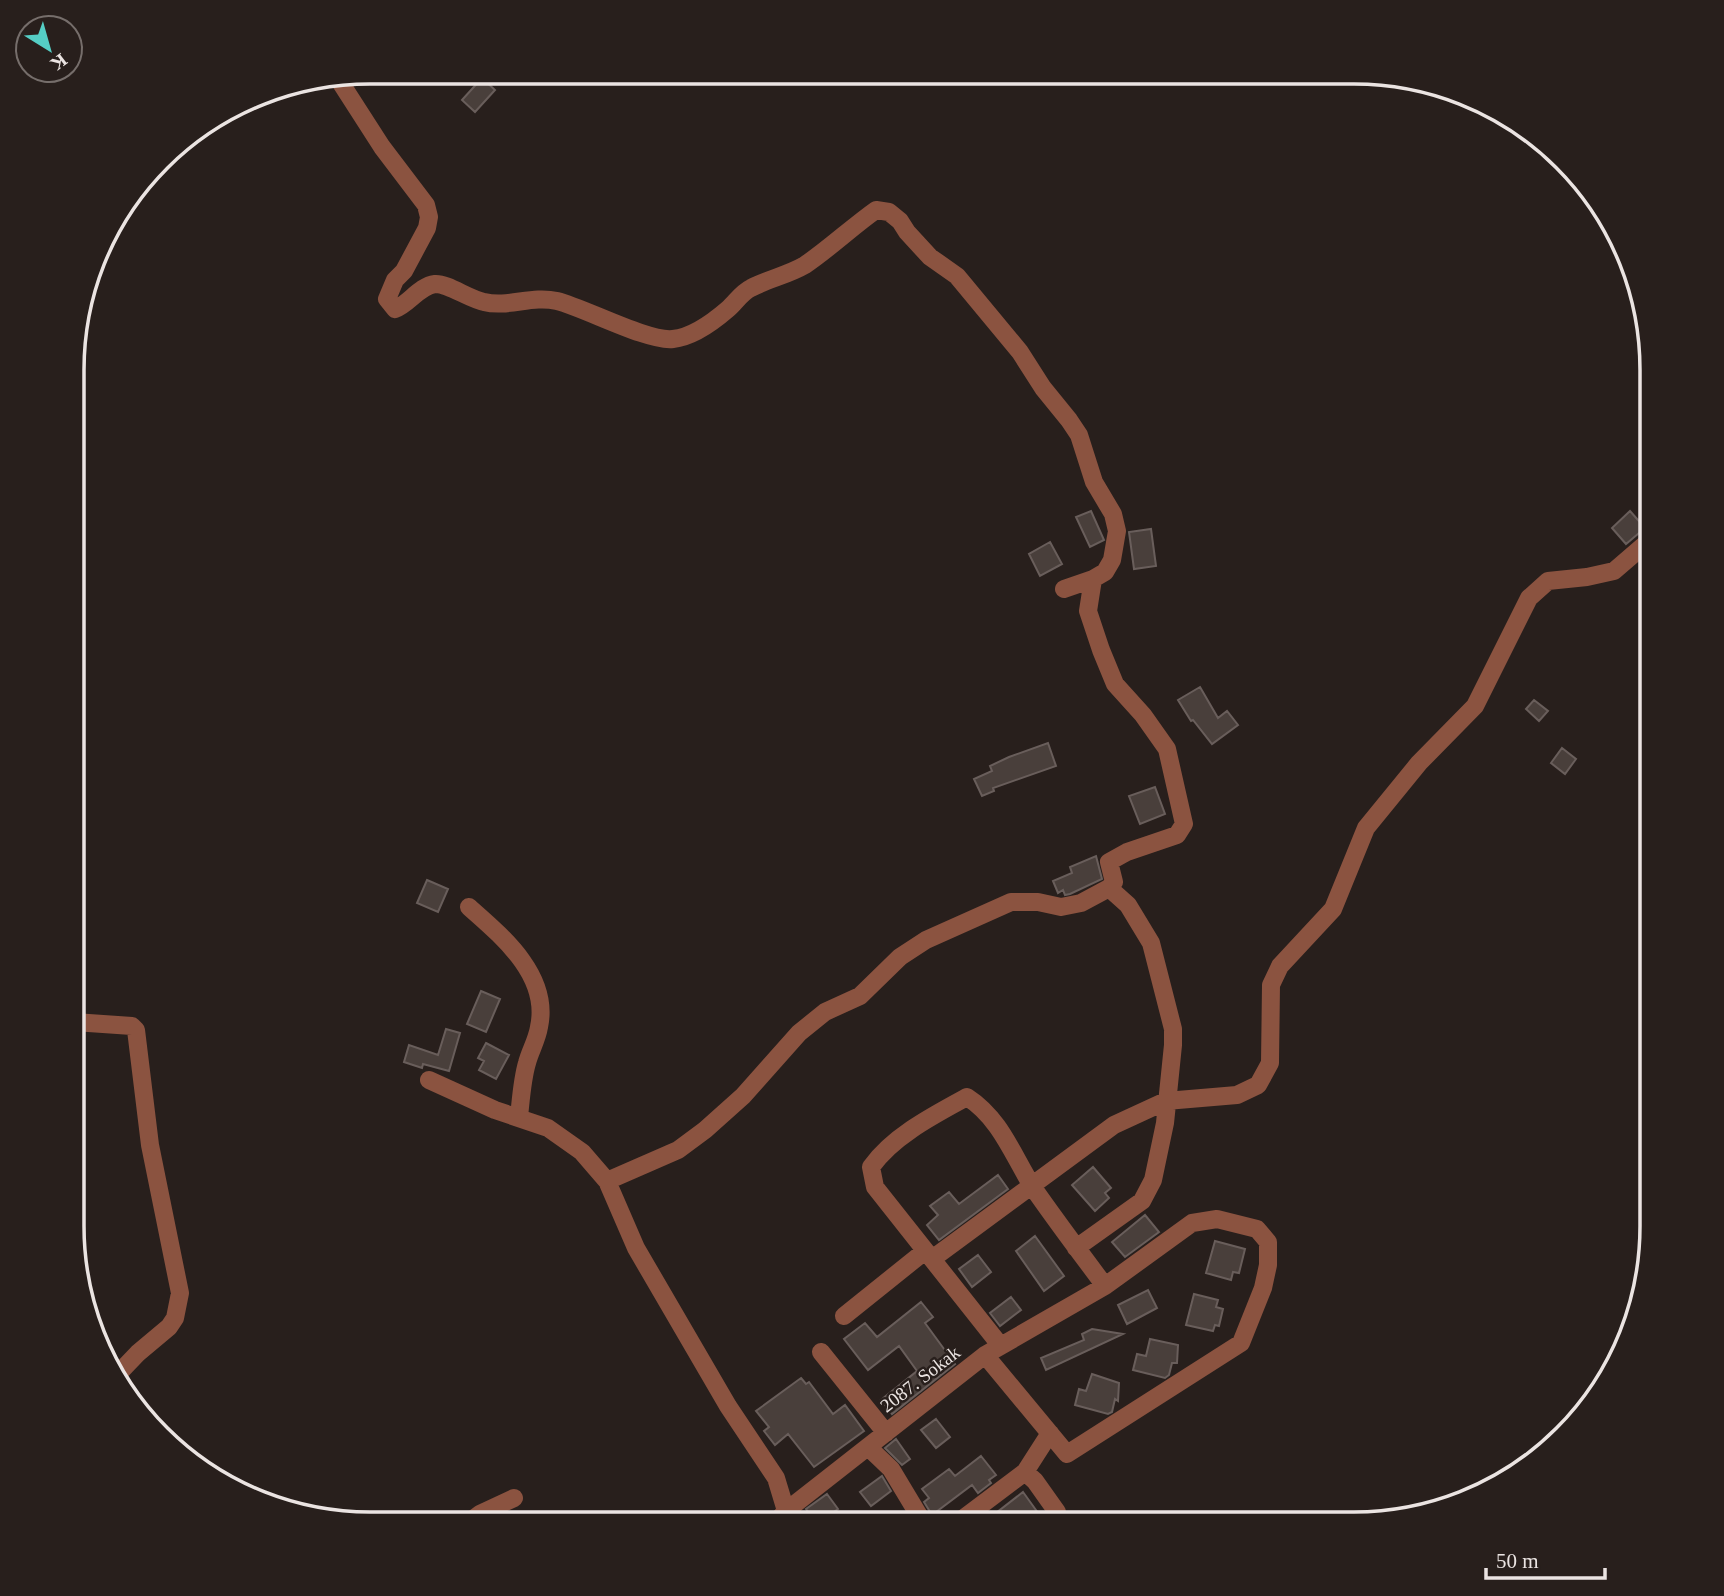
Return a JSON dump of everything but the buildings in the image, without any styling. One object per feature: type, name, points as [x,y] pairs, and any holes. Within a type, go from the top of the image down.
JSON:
[{"type":"street","points":[[342,85],[382,147],[426,205],[429,217],[427,228],[404,271],[395,280],[387,299],[395,309],[403,306],[428,286],[443,284],[463,296],[491,304],[539,299],[558,301],[648,335],[669,340],[685,337],[729,308],[750,288],[804,265],[843,238],[876,210],[889,212],[930,257],[957,276],[1020,352],[1043,388],[1079,435],[1094,482],[1113,514],[1117,531],[1112,559],[1105,572],[1064,589]]},
{"type":"street","points":[[845,1316],[929,1255],[1033,1186],[1114,1125],[1167,1101],[1237,1095],[1258,1085],[1270,1063],[1271,985],[1280,966],[1333,909],[1366,828],[1419,763],[1475,706],[1529,598],[1548,581],[1614,571],[1640,549]]},
{"type":"street","points":[[607,1181],[678,1150],[698,1136],[743,1096],[799,1033],[825,1012],[860,996],[900,957],[926,940],[1012,902],[1038,902],[1061,907],[1081,904],[1109,888],[1114,882],[1109,862],[1127,852],[1177,835],[1184,824],[1167,749],[1143,715],[1115,684],[1088,611],[1093,579]]},
{"type":"street","points":[[1076,1248],[1142,1201],[1153,1180],[1162,1142],[1167,1101],[1173,1029],[1151,943],[1128,905],[1109,888]]},
{"type":"street","points":[[470,907],[498,932],[518,955],[538,992],[541,1010],[539,1028],[527,1065],[519,1117]]},
{"type":"street","points":[[84,1023],[132,1026],[136,1030],[153,1163],[179,1281],[180,1302],[175,1318],[161,1336],[138,1353],[122,1369]]},
{"type":"street","points":[[429,1080],[495,1110],[548,1128],[582,1152],[607,1181],[636,1248],[729,1406],[776,1478],[779,1512]]},
{"type":"street","points":[[972,1512],[1025,1472],[1050,1433],[929,1255],[875,1187],[871,1167],[883,1151],[967,1097],[984,1108],[1013,1149],[1033,1186],[1105,1286]]},
{"type":"street","name":"2087. Sokak","points":[[786,1512],[993,1350],[1105,1286],[1192,1223],[1217,1219],[1257,1229],[1268,1242],[1268,1265],[1263,1288],[1241,1343],[1067,1454],[1050,1433]]},
{"type":"street","points":[[821,1352],[886,1433]]},
{"type":"street","points":[[868,1447],[891,1469],[917,1512]]},
{"type":"street","points":[[1025,1472],[1035,1481],[1056,1511]]},
{"type":"street","points":[[484,1512],[514,1498]]}]
